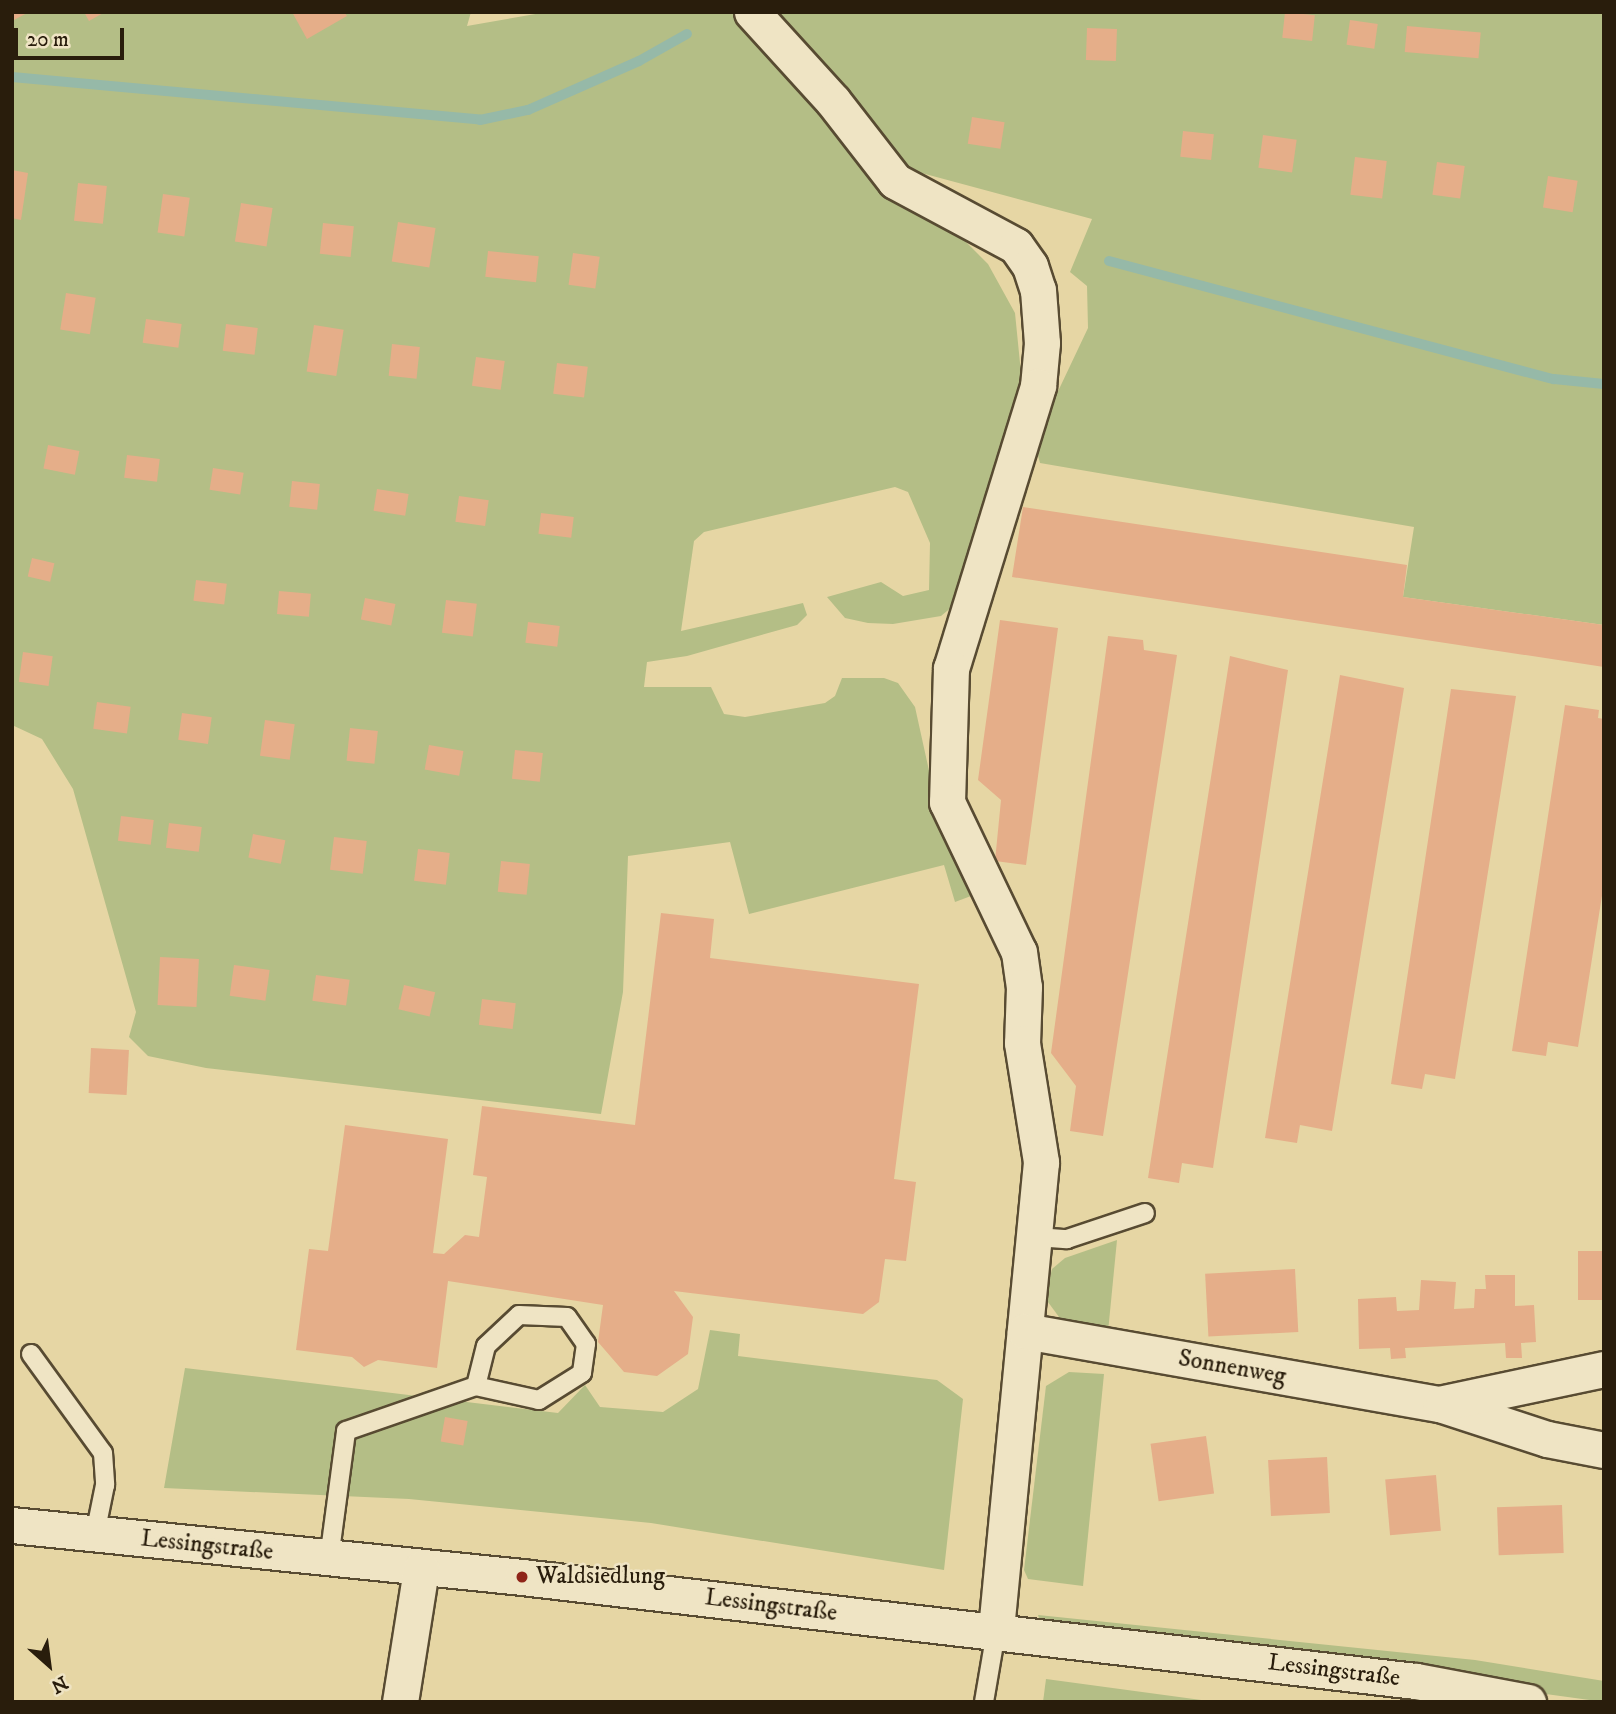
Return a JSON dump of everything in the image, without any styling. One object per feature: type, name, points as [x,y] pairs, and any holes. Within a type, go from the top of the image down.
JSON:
[{"type":"street","points":[[752,12],[834,102],[895,181],[1016,246],[1030,266],[1038,290],[1042,344],[1038,386],[1015,471],[951,668],[947,802],[1018,952],[1024,987],[1021,1043],[1041,1162],[1037,1237],[1025,1331],[996,1632]]},
{"type":"street","name":"Sonnenweg","points":[[1025,1331],[1440,1404],[1547,1439],[1604,1450]]},
{"type":"street","name":"Sonnenweg","points":[[1440,1404],[1604,1369]]},
{"type":"street","name":"Lessingstraße","points":[[12,1525],[996,1632],[1416,1681],[1528,1702]]},
{"type":"street","points":[[400,1702],[421,1569]]},
{"type":"lane","points":[[1037,1237],[1068,1239],[1145,1213]]},
{"type":"lane","points":[[329,1559],[346,1431],[476,1386],[539,1400],[582,1373],[586,1344],[567,1317],[519,1315],[486,1346],[476,1386]]},
{"type":"lane","points":[[31,1354],[103,1453],[105,1485],[94,1534]]},
{"type":"lane","points":[[984,1702],[996,1632]]},
{"type":"green space","points":[[12,12],[471,12],[467,26],[547,12],[732,12],[830,114],[887,192],[961,237],[988,264],[1015,313],[1022,383],[953,606],[941,616],[893,624],[868,623],[845,618],[827,597],[881,582],[903,596],[929,590],[930,543],[908,492],[895,487],[704,532],[694,541],[681,631],[803,603],[807,615],[797,625],[687,656],[647,662],[644,687],[711,687],[724,714],[745,717],[825,703],[835,696],[842,678],[884,678],[898,683],[915,707],[939,816],[971,896],[955,902],[944,865],[749,914],[730,842],[628,856],[623,992],[601,1114],[206,1068],[148,1056],[129,1037],[136,1012],[73,789],[42,739],[12,725]]},
{"type":"green space","points":[[772,12],[1604,12],[1604,625],[1403,597],[1414,527],[1040,463],[1037,452],[1043,423],[1088,328],[1087,286],[1070,272],[1092,219],[903,168]]},
{"type":"green space","points":[[1117,1240],[1108,1332],[1062,1321],[1045,1298],[1052,1269],[1065,1258]]},
{"type":"green space","points":[[710,1330],[740,1334],[738,1356],[937,1380],[963,1399],[944,1570],[651,1523],[409,1499],[164,1488],[185,1368],[558,1413],[585,1385],[600,1407],[663,1412],[698,1389]]},
{"type":"green space","points":[[1069,1372],[1104,1374],[1083,1586],[1028,1579],[1024,1570],[1046,1386]]},
{"type":"green space","points":[[1038,1615],[1475,1660],[1604,1681],[1604,1702],[1041,1624]]},
{"type":"green space","points":[[1046,1679],[1216,1702],[1043,1702]]},
{"type":"building","points":[[12,12],[29,12],[12,21]]},
{"type":"building","points":[[84,12],[105,12],[89,21]]},
{"type":"building","points":[[292,12],[344,12],[347,16],[307,39]]},
{"type":"building","points":[[1285,12],[1315,15],[1312,41],[1282,38]]},
{"type":"building","points":[[1350,20],[1378,24],[1374,49],[1347,45]]},
{"type":"building","points":[[1407,26],[1481,32],[1478,58],[1405,52]]},
{"type":"building","points":[[1087,28],[1117,29],[1116,61],[1086,60]]},
{"type":"building","points":[[972,117],[1005,122],[1000,149],[968,144]]},
{"type":"building","points":[[1183,131],[1214,134],[1211,160],[1180,157]]},
{"type":"building","points":[[1263,135],[1297,140],[1292,172],[1258,168]]},
{"type":"building","points":[[1355,157],[1387,161],[1382,199],[1350,195]]},
{"type":"building","points":[[1437,162],[1465,166],[1460,199],[1432,195]]},
{"type":"building","points":[[12,170],[28,173],[21,220],[12,218]]},
{"type":"building","points":[[1548,176],[1578,181],[1573,212],[1543,208]]},
{"type":"building","points":[[78,183],[107,186],[103,224],[74,221]]},
{"type":"building","points":[[163,194],[190,198],[184,236],[158,233]]},
{"type":"building","points":[[241,203],[273,208],[267,247],[235,242]]},
{"type":"building","points":[[398,222],[436,228],[429,267],[392,262]]},
{"type":"building","points":[[323,223],[354,226],[351,257],[320,254]]},
{"type":"building","points":[[488,251],[539,256],[536,282],[485,277]]},
{"type":"building","points":[[573,253],[600,257],[595,288],[569,285]]},
{"type":"building","points":[[66,293],[96,298],[90,334],[60,330]]},
{"type":"building","points":[[146,319],[182,324],[178,348],[143,343]]},
{"type":"building","points":[[226,324],[258,328],[254,355],[223,351]]},
{"type":"building","points":[[314,325],[344,330],[336,376],[307,371]]},
{"type":"building","points":[[392,344],[420,347],[417,379],[389,376]]},
{"type":"building","points":[[476,357],[505,361],[501,390],[472,386]]},
{"type":"building","points":[[557,363],[588,367],[584,398],[553,394]]},
{"type":"building","points":[[48,445],[79,451],[75,475],[43,469]]},
{"type":"building","points":[[127,455],[160,459],[157,482],[124,478]]},
{"type":"building","points":[[213,468],[244,473],[240,495],[210,490]]},
{"type":"building","points":[[292,481],[320,484],[317,510],[289,507]]},
{"type":"building","points":[[377,489],[409,494],[405,516],[374,511]]},
{"type":"building","points":[[459,496],[489,500],[485,526],[455,522]]},
{"type":"building","points":[[1023,507],[1407,565],[1403,597],[1604,625],[1604,667],[1012,577]]},
{"type":"building","points":[[541,513],[574,517],[571,538],[538,534]]},
{"type":"building","points":[[32,558],[54,563],[50,582],[28,577]]},
{"type":"building","points":[[196,580],[227,584],[224,605],[193,601]]},
{"type":"building","points":[[279,591],[311,594],[309,617],[277,614]]},
{"type":"building","points":[[365,598],[395,604],[391,626],[361,620]]},
{"type":"building","points":[[446,600],[477,604],[473,637],[442,633]]},
{"type":"building","points":[[1000,620],[1058,628],[1026,865],[995,861],[1001,800],[978,780]]},
{"type":"building","points":[[528,622],[560,626],[557,647],[525,643]]},
{"type":"building","points":[[1108,636],[1143,640],[1144,650],[1177,655],[1103,1136],[1070,1131],[1076,1086],[1051,1053]]},
{"type":"building","points":[[23,652],[53,656],[49,686],[19,682]]},
{"type":"building","points":[[1230,656],[1288,670],[1213,1168],[1182,1163],[1179,1183],[1148,1178]]},
{"type":"building","points":[[1340,675],[1404,688],[1332,1131],[1300,1125],[1297,1143],[1265,1138]]},
{"type":"building","points":[[1451,689],[1516,696],[1455,1079],[1425,1074],[1422,1089],[1391,1084]]},
{"type":"building","points":[[97,702],[131,707],[127,733],[93,729]]},
{"type":"building","points":[[1565,705],[1599,710],[1598,718],[1604,719],[1604,883],[1578,1047],[1548,1042],[1546,1056],[1512,1051]]},
{"type":"building","points":[[182,713],[212,717],[208,744],[178,740]]},
{"type":"building","points":[[265,720],[295,724],[290,760],[260,756]]},
{"type":"building","points":[[350,728],[378,731],[374,764],[347,761]]},
{"type":"building","points":[[429,745],[463,751],[459,776],[425,770]]},
{"type":"building","points":[[515,750],[543,753],[540,782],[512,779]]},
{"type":"building","points":[[121,816],[154,820],[151,845],[118,841]]},
{"type":"building","points":[[169,823],[202,827],[199,852],[166,848]]},
{"type":"building","points":[[253,834],[285,840],[281,864],[248,858]]},
{"type":"building","points":[[334,837],[367,841],[363,874],[330,870]]},
{"type":"building","points":[[418,849],[450,853],[446,885],[414,881]]},
{"type":"building","points":[[501,861],[530,864],[527,895],[498,892]]},
{"type":"building","points":[[661,913],[714,919],[710,958],[919,984],[894,1179],[916,1182],[906,1261],[885,1259],[879,1302],[863,1314],[674,1291],[693,1317],[688,1354],[657,1376],[624,1372],[598,1342],[603,1305],[448,1281],[437,1368],[378,1360],[364,1367],[352,1357],[296,1350],[309,1249],[328,1251],[345,1125],[448,1139],[433,1253],[444,1254],[465,1235],[479,1237],[487,1177],[473,1175],[482,1106],[635,1125]]},
{"type":"building","points":[[160,957],[199,959],[196,1007],[157,1005]]},
{"type":"building","points":[[234,965],[270,970],[265,1001],[230,996]]},
{"type":"building","points":[[316,975],[350,980],[346,1005],[312,1001]]},
{"type":"building","points":[[404,985],[435,992],[430,1017],[398,1009]]},
{"type":"building","points":[[482,999],[516,1003],[513,1029],[479,1025]]},
{"type":"building","points":[[91,1048],[129,1050],[127,1095],[89,1093]]},
{"type":"building","points":[[1578,1251],[1604,1251],[1604,1300],[1578,1300]]},
{"type":"building","points":[[1295,1269],[1298,1332],[1208,1337],[1205,1274]]},
{"type":"building","points":[[1485,1275],[1515,1275],[1515,1306],[1534,1305],[1536,1342],[1521,1343],[1522,1358],[1506,1358],[1505,1343],[1405,1348],[1406,1358],[1391,1359],[1390,1348],[1359,1349],[1358,1299],[1396,1297],[1397,1311],[1419,1310],[1421,1280],[1456,1282],[1454,1309],[1474,1308],[1475,1289],[1486,1289]]},
{"type":"building","points":[[445,1417],[468,1421],[463,1446],[441,1442]]},
{"type":"building","points":[[1206,1436],[1214,1493],[1159,1501],[1151,1444]]},
{"type":"building","points":[[1327,1457],[1330,1513],[1271,1516],[1268,1460]]},
{"type":"building","points":[[1436,1475],[1441,1531],[1390,1535],[1385,1479]]},
{"type":"building","points":[[1562,1505],[1564,1553],[1499,1555],[1497,1507]]},
{"type":"waterway","points":[[12,77],[480,120],[528,110],[639,61],[687,34]]},
{"type":"waterway","points":[[1109,261],[1554,379],[1604,384]]},
{"type":"place","name":"Waldsiedlung","points":[[522,1577]]}]
